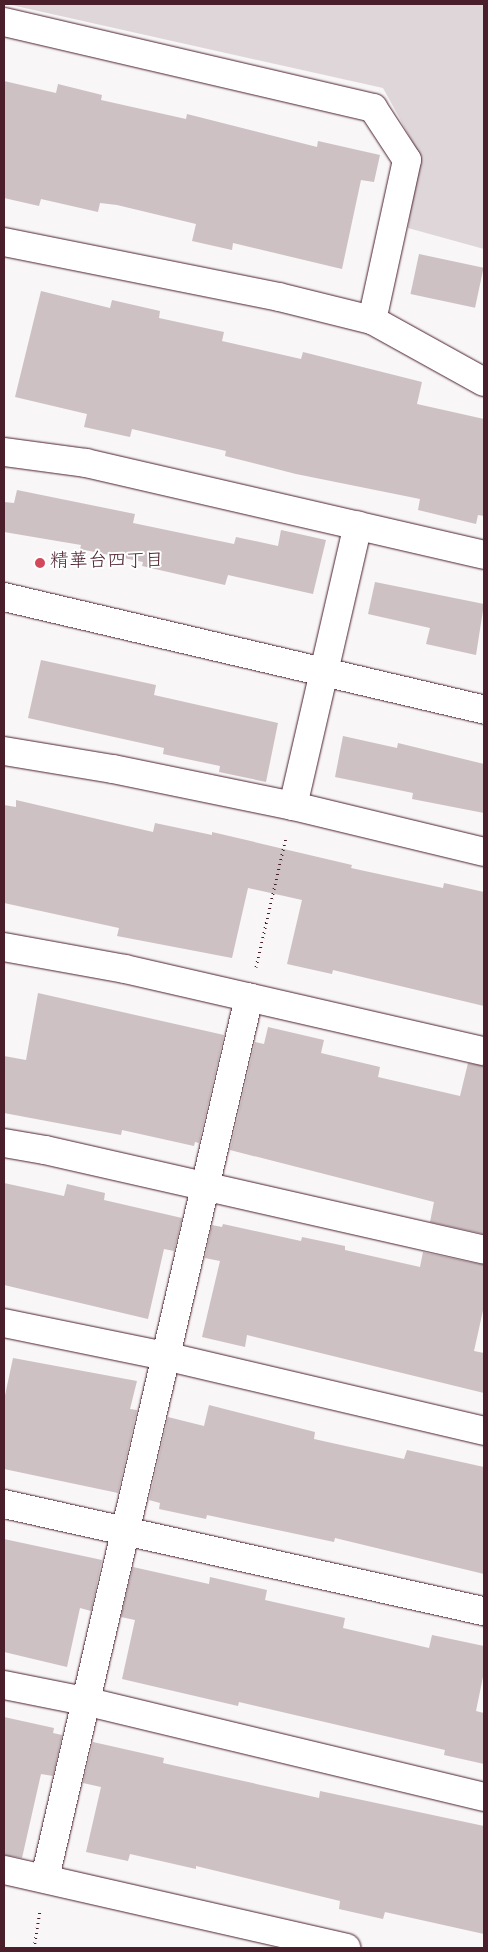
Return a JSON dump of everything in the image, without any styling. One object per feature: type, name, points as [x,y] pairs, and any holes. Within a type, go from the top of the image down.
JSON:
[{"type":"street","points":[[4,22],[373,108],[407,160],[372,320]]},
{"type":"street","points":[[4,242],[279,297],[372,320],[484,382]]},
{"type":"street","points":[[4,452],[86,463],[484,555]]},
{"type":"street","points":[[293,806],[322,672],[358,525]]},
{"type":"street","points":[[4,597],[484,710]]},
{"type":"street","points":[[4,751],[113,769],[293,806],[484,852]]},
{"type":"street","points":[[4,947],[125,969],[484,1051]]},
{"type":"street","points":[[45,1878],[84,1701],[249,997]]},
{"type":"street","points":[[4,1143],[204,1185],[484,1250]]},
{"type":"street","points":[[4,1323],[164,1356],[484,1430]]},
{"type":"street","points":[[4,1504],[484,1611]]},
{"type":"street","points":[[4,1685],[84,1701],[484,1797]]},
{"type":"street","points":[[4,1870],[346,1948]]},
{"type":"path","points":[[249,997],[293,806]]},
{"type":"shaded area","points":[[7,4],[484,4],[484,249],[408,228],[418,152],[383,88]]},
{"type":"building","points":[[4,81],[56,93],[58,84],[102,95],[101,100],[186,119],[187,114],[317,147],[318,141],[380,155],[374,182],[361,180],[342,269],[233,243],[232,250],[192,241],[196,224],[117,205],[100,203],[98,212],[41,199],[39,206],[4,198]]},
{"type":"building","points":[[419,254],[484,268],[475,308],[410,294]]},
{"type":"building","points":[[41,291],[110,308],[112,300],[160,311],[159,318],[224,332],[222,341],[301,359],[303,352],[422,382],[417,404],[484,419],[484,516],[478,515],[476,524],[418,510],[420,499],[296,474],[225,456],[226,451],[132,429],[130,437],[84,427],[87,414],[15,397]]},
{"type":"building","points":[[17,490],[135,514],[133,523],[234,544],[236,537],[278,546],[281,530],[326,540],[313,594],[228,575],[225,585],[142,566],[143,562],[80,549],[81,545],[4,532],[4,502],[14,503]]},
{"type":"building","points":[[375,582],[484,604],[476,655],[426,644],[430,628],[368,614]]},
{"type":"building","points":[[41,660],[156,685],[154,695],[278,723],[266,782],[219,772],[220,766],[163,754],[164,748],[28,718]]},
{"type":"building","points":[[343,736],[397,748],[398,743],[484,764],[484,813],[412,799],[413,793],[335,777]]},
{"type":"building","points":[[16,800],[153,832],[155,823],[212,835],[212,832],[352,865],[351,868],[443,888],[444,883],[484,892],[484,1006],[333,970],[332,974],[287,964],[302,900],[248,888],[232,958],[117,936],[119,928],[4,903],[4,805],[16,807]]},
{"type":"building","points":[[38,993],[224,1035],[199,1143],[195,1142],[194,1146],[122,1130],[121,1135],[4,1113],[4,1056],[26,1060]]},
{"type":"building","points":[[268,1027],[324,1040],[321,1053],[380,1067],[378,1077],[460,1096],[468,1063],[484,1066],[484,1234],[430,1222],[434,1202],[230,1150],[255,1042],[264,1044]]},
{"type":"building","points":[[4,1183],[64,1196],[67,1184],[105,1193],[104,1200],[182,1218],[174,1251],[164,1249],[148,1319],[4,1285]]},
{"type":"building","points":[[223,1224],[301,1241],[302,1237],[345,1246],[345,1250],[420,1267],[423,1252],[484,1265],[484,1306],[474,1351],[484,1353],[484,1393],[247,1335],[245,1347],[202,1337],[220,1261],[205,1258],[212,1225],[222,1227]]},
{"type":"building","points":[[13,1358],[137,1381],[130,1409],[137,1410],[118,1493],[4,1469],[4,1400]]},
{"type":"building","points":[[209,1405],[315,1432],[314,1439],[404,1459],[407,1450],[484,1467],[484,1574],[335,1538],[334,1542],[207,1515],[206,1519],[159,1509],[160,1503],[149,1500],[168,1417],[204,1426]]},
{"type":"building","points":[[4,1539],[102,1560],[91,1611],[80,1608],[67,1667],[4,1652]]},
{"type":"building","points":[[133,1567],[209,1584],[210,1577],[267,1590],[265,1600],[345,1618],[343,1628],[429,1648],[432,1635],[484,1646],[484,1672],[476,1711],[484,1713],[484,1764],[444,1755],[445,1750],[239,1702],[238,1706],[122,1679],[135,1620],[121,1617]]},
{"type":"building","points":[[4,1717],[54,1728],[53,1733],[62,1735],[53,1776],[41,1774],[22,1858],[4,1855]]},
{"type":"building","points":[[93,1742],[164,1758],[163,1763],[319,1798],[320,1791],[484,1826],[484,1934],[385,1912],[383,1919],[339,1909],[340,1901],[196,1866],[196,1869],[130,1854],[128,1861],[86,1852],[101,1787],[83,1783]]},
{"type":"place","name":"精華台四丁目","points":[[40,563]]}]
